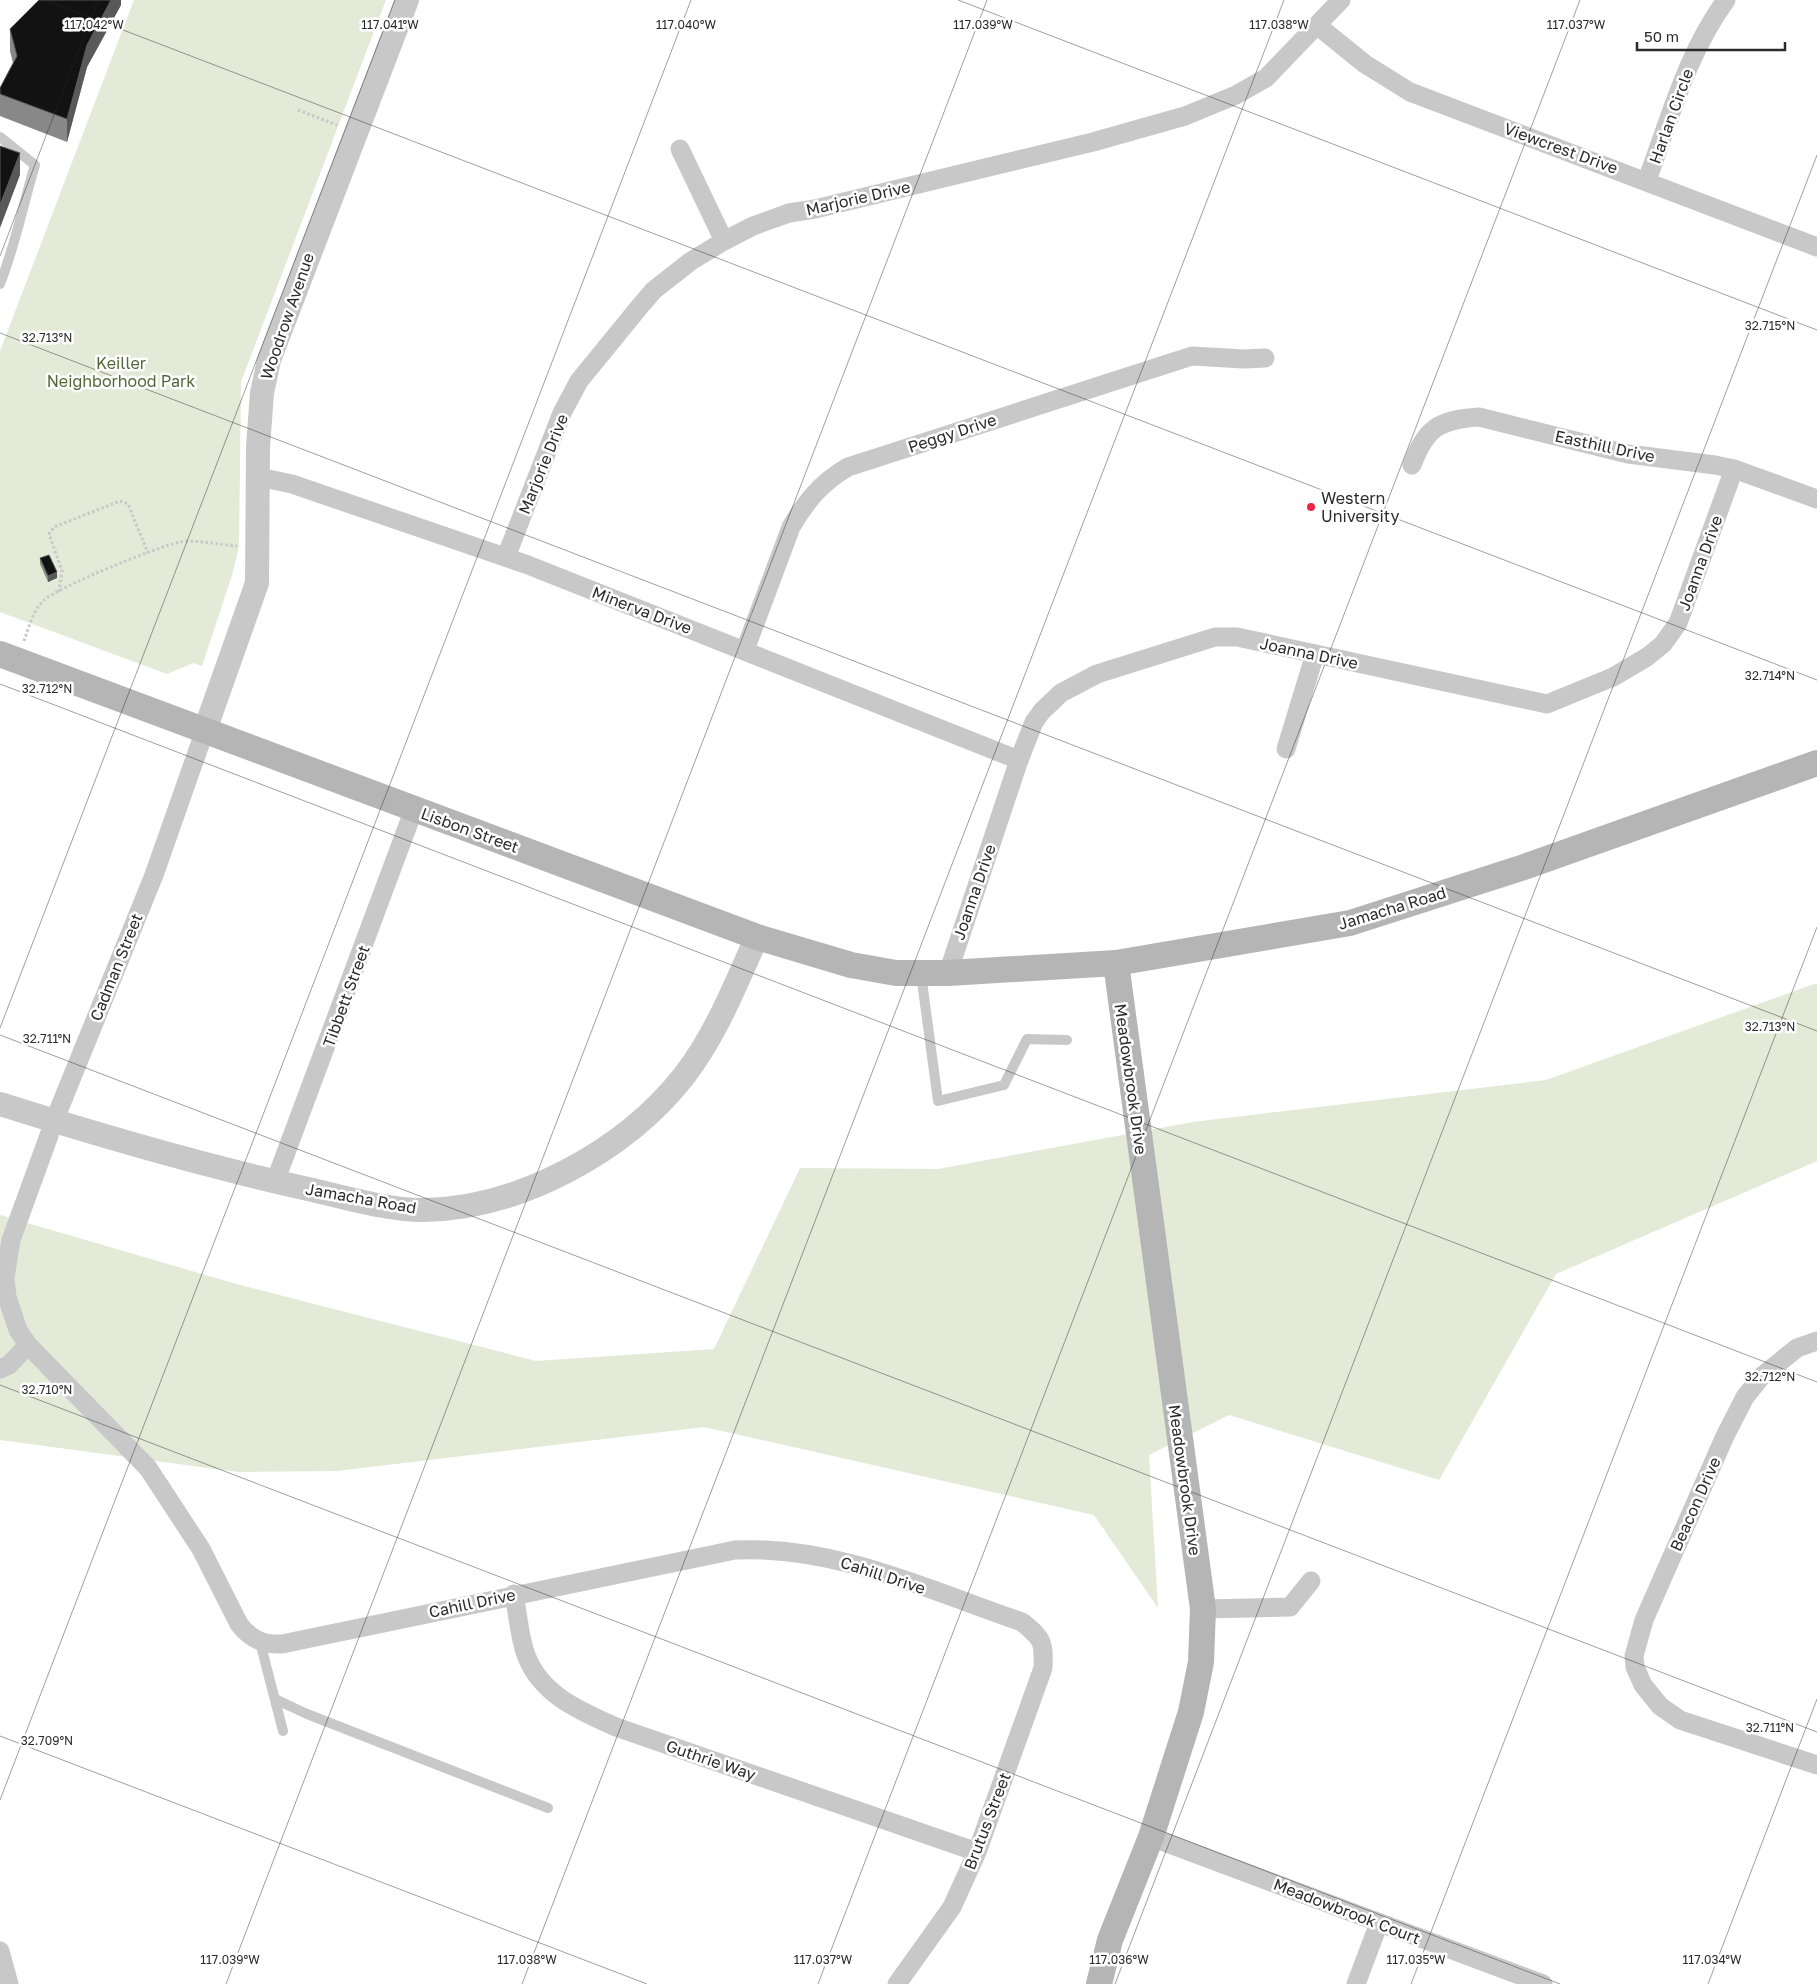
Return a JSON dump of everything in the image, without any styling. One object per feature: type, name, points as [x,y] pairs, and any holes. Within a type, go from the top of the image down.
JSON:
[{"type":"main road","name":"Lisbon Street","points":[[9,657],[757,937],[851,965],[896,973],[948,973]]},
{"type":"main road","name":"Jamacha Road","points":[[948,973],[1116,963],[1350,923],[1524,868],[1817,763]]},
{"type":"main road","name":"Meadowbrook Drive","points":[[1099,1984],[1110,1940],[1151,1837],[1191,1712],[1201,1662],[1203,1609],[1116,963]]},
{"type":"street","name":"Woodrow Avenue","points":[[206,730],[257,583],[258,447],[262,393],[269,360],[407,0]]},
{"type":"street","name":"Marjorie Drive","points":[[506,557],[562,413],[579,381],[654,290],[691,261],[753,226],[789,213],[815,209],[1065,148],[1185,116],[1236,95],[1266,78],[1341,0]]},
{"type":"street","name":"Harlan Circle","points":[[1647,180],[1691,61],[1706,29],[1726,0]]},
{"type":"street","name":"Viewcrest Drive","points":[[1318,26],[1365,64],[1410,92],[1647,180],[1817,247]]},
{"type":"street","points":[[680,149],[724,241]]},
{"type":"street","name":"Peggy Drive","points":[[745,650],[791,527],[801,510],[824,484],[848,467],[1192,356],[1244,359],[1265,358]]},
{"type":"street","name":"Easthill Drive","points":[[1412,465],[1420,443],[1433,429],[1455,420],[1478,417],[1628,454],[1715,464],[1817,499]]},
{"type":"street","name":"Joanna Drive","points":[[948,973],[1018,760],[1034,722],[1050,702],[1072,685],[1097,674],[1215,637],[1237,637],[1546,704],[1613,677],[1663,644],[1678,623],[1734,469]]},
{"type":"street","name":"Minerva Drive","points":[[259,477],[292,484],[506,557],[745,650],[1018,760]]},
{"type":"street","points":[[1286,750],[1315,654]]},
{"type":"street","name":"Cadman Street","points":[[28,1346],[15,1322],[7,1297],[6,1259],[11,1240],[55,1119],[154,875],[206,730]]},
{"type":"street","name":"Tibbett Street","points":[[275,1182],[414,809]]},
{"type":"street","name":"Jamacha Road","points":[[0,1104],[55,1119],[87,1131],[275,1182],[364,1202],[422,1210],[483,1201],[540,1183],[568,1170],[594,1155],[635,1126],[664,1099],[683,1077],[716,1028],[757,937]]},
{"type":"street","name":"Beacon Drive","points":[[1817,1341],[1797,1348],[1761,1378],[1745,1397],[1725,1436],[1644,1620],[1634,1656],[1638,1677],[1652,1698],[1680,1720],[1817,1765]]},
{"type":"street","points":[[0,1369],[9,1365],[28,1346],[148,1468],[201,1549],[244,1632],[260,1642]]},
{"type":"street","name":"Cahill Drive","points":[[260,1642],[282,1644],[514,1594],[735,1550],[777,1549],[846,1562],[1022,1622],[1036,1633],[1044,1644]]},
{"type":"street","points":[[1203,1609],[1290,1607],[1311,1582]]},
{"type":"street","name":"Guthrie Way","points":[[514,1594],[526,1655],[543,1684],[574,1709],[616,1727],[977,1852]]},
{"type":"street","name":"Brutus Street","points":[[898,1984],[952,1907],[977,1852],[1043,1668],[1044,1644]]},
{"type":"street","name":"Meadowbrook Court","points":[[1151,1837],[1542,1984]]},
{"type":"street","points":[[1356,1984],[1378,1923]]},
{"type":"street","points":[[0,1951],[9,1984]]},
{"type":"lane","points":[[0,137],[36,166],[17,226],[12,252],[0,284]]},
{"type":"lane","points":[[920,973],[938,1101],[1004,1085],[1027,1039],[1067,1040]]},
{"type":"lane","points":[[260,1642],[283,1731]]},
{"type":"lane","points":[[276,1699],[307,1714],[548,1808]]},
{"type":"path","points":[[298,110],[338,126]]},
{"type":"path","points":[[59,592],[62,571],[49,534],[54,527],[120,501],[128,504],[148,553]]},
{"type":"path","points":[[9,657],[36,608],[45,599],[59,592],[148,553],[181,541],[238,546]]},
{"type":"green space","name":"Keiller Neighborhood Park","points":[[134,0],[386,0],[241,382],[239,546],[233,572],[202,666],[193,663],[167,674],[0,612],[0,351]]},
{"type":"green space","points":[[1817,983],[1817,1161],[1556,1274],[1439,1480],[1229,1415],[1149,1455],[1158,1608],[1094,1515],[704,1427],[337,1471],[238,1472],[0,1440],[0,1215],[233,1283],[536,1361],[714,1349],[800,1168],[938,1169],[1193,1122],[1546,1080]]},
{"type":"building","points":[[39,0],[111,0],[87,45],[67,119],[0,94],[0,88],[17,56],[10,29]]},
{"type":"building","points":[[0,146],[20,153],[0,205]]},
{"type":"building","points":[[49,555],[57,572],[48,576],[40,558]]},
{"type":"place","name":"Western University","points":[[1311,507]]}]
